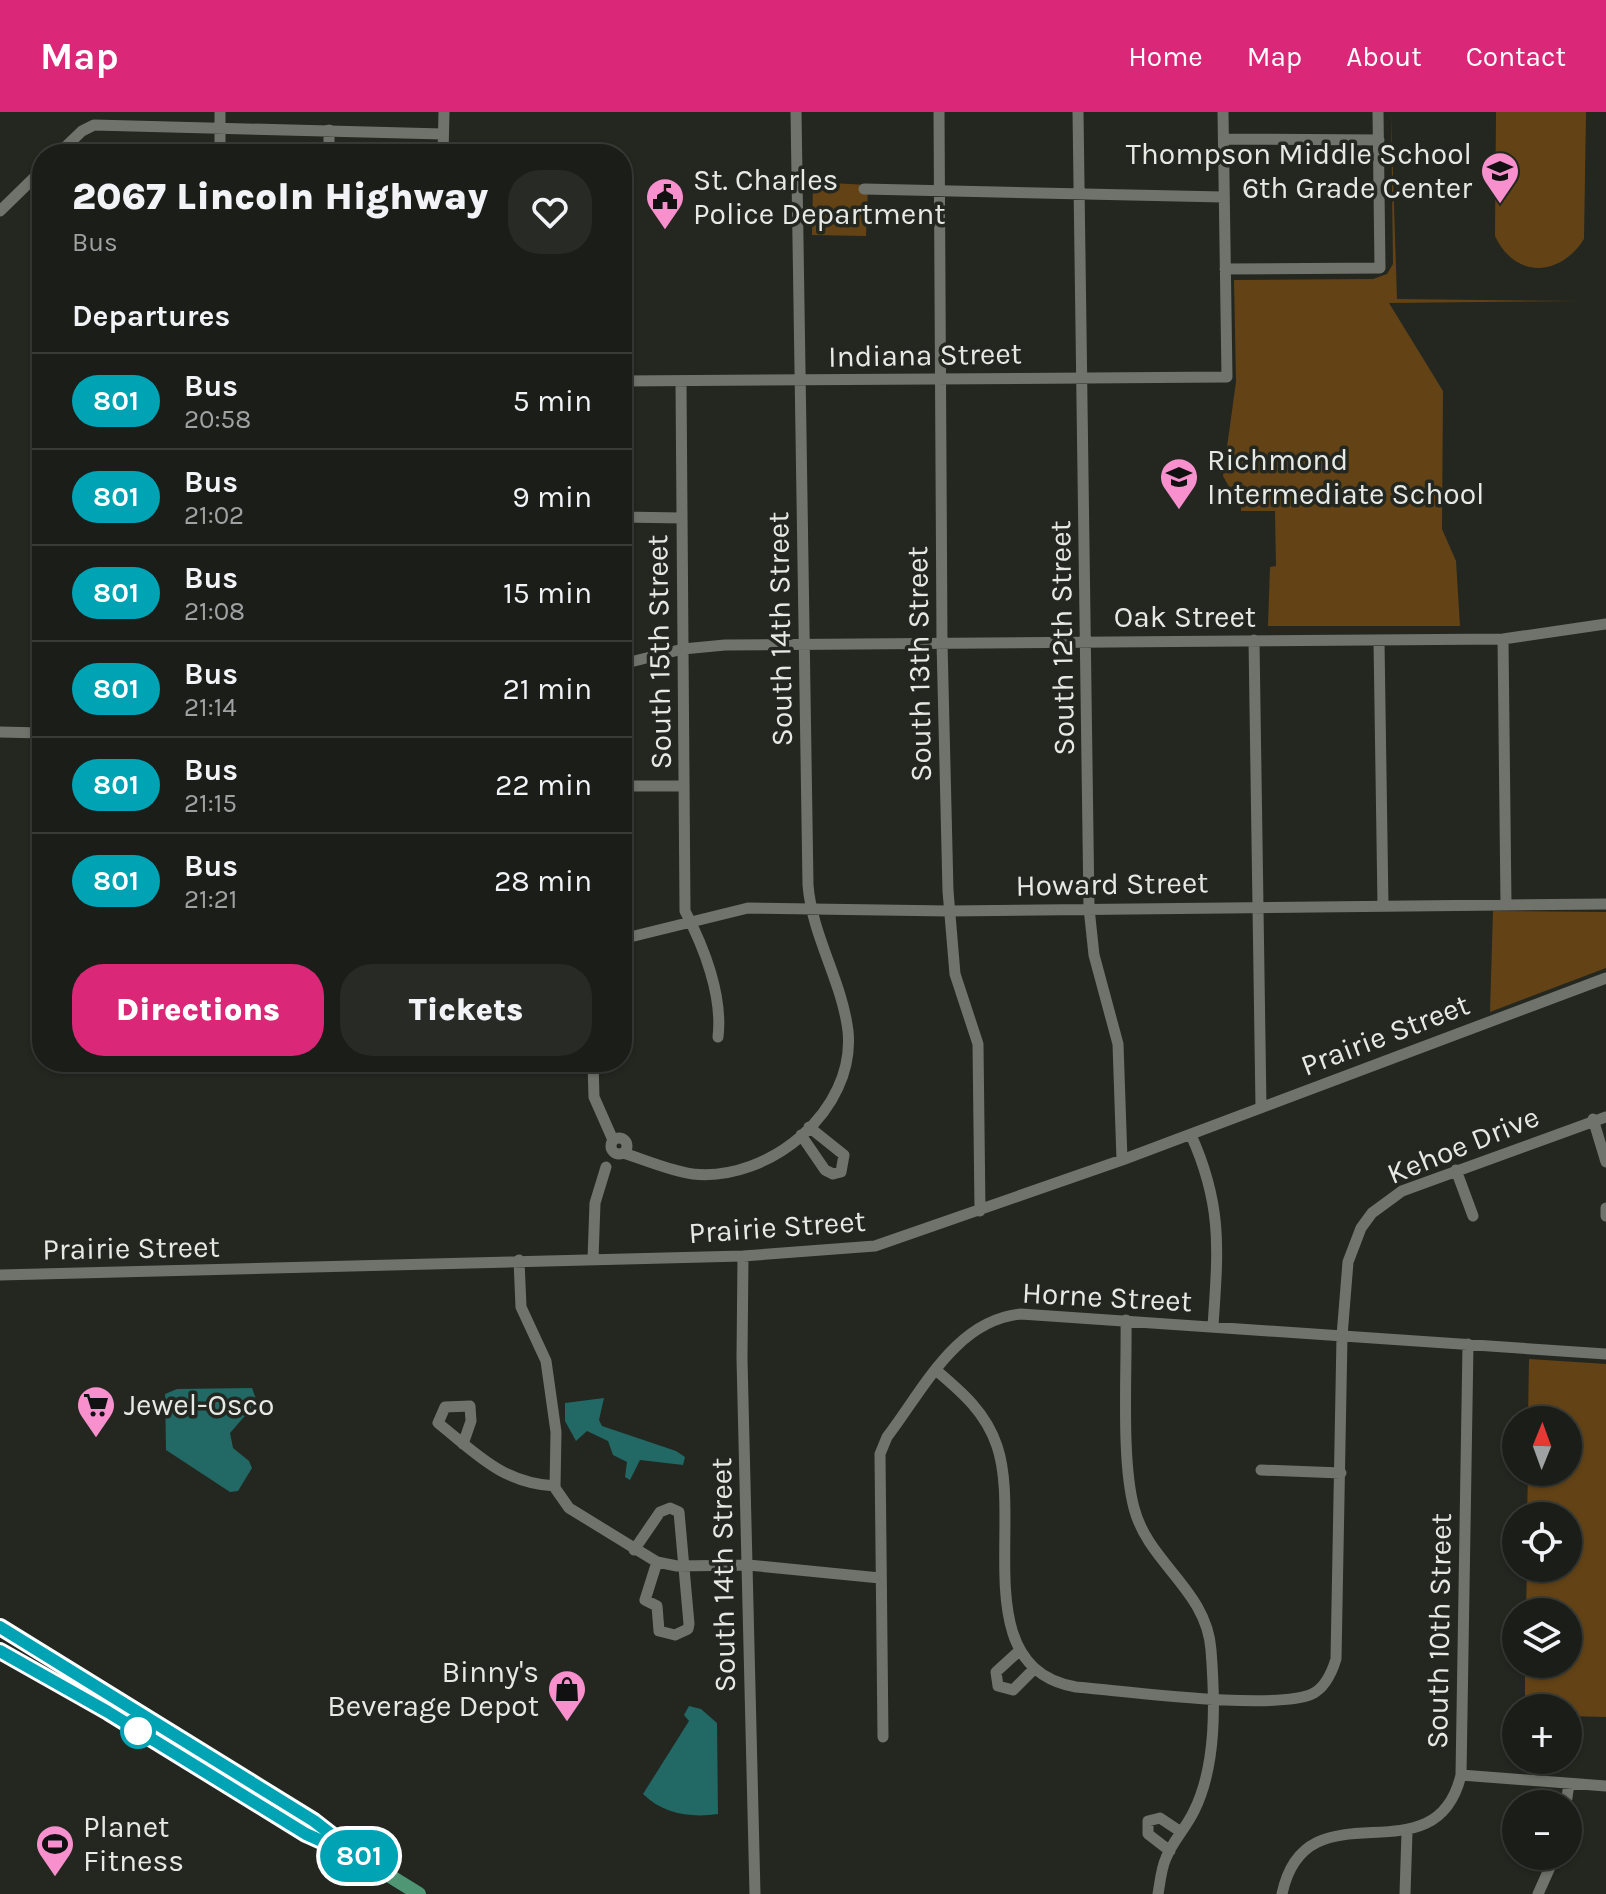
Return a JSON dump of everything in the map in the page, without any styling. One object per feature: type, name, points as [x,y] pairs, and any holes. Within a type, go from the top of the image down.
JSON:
[{"type":"main road","points":[[0,1626],[314,1821],[364,1860],[419,1894]]},
{"type":"main road","points":[[0,1651],[108,1712],[306,1834],[364,1860]]},
{"type":"street","points":[[220,112],[220,144]]},
{"type":"street","points":[[443,144],[444,112]]},
{"type":"street","name":"South 14th Street","points":[[620,1146],[644,1159],[694,1174],[726,1172],[760,1163],[805,1131],[835,1096],[845,1073],[849,1045],[844,1013],[810,907],[796,112]]},
{"type":"street","name":"South 13th Street","points":[[939,112],[942,642],[949,911],[955,974],[978,1044],[980,1211]]},
{"type":"street","name":"South 12th Street","points":[[1078,112],[1089,908],[1094,955],[1118,1044],[1122,1160]]},
{"type":"street","points":[[1223,112],[1225,269],[1380,268],[1378,112]]},
{"type":"street","points":[[68,144],[82,131],[102,125],[443,134]]},
{"type":"street","points":[[329,130],[329,144]]},
{"type":"street","points":[[1224,139],[1379,140]]},
{"type":"street","points":[[0,211],[32,180]]},
{"type":"street","points":[[864,189],[1223,197]]},
{"type":"street","name":"Indiana Street","points":[[632,381],[1227,376],[1225,269]]},
{"type":"street","name":"South 15th Street","points":[[681,381],[685,911],[721,1013],[718,1037]]},
{"type":"street","points":[[632,517],[682,518]]},
{"type":"street","name":"Oak Street","points":[[632,662],[683,649],[803,644],[1503,639],[1606,624]]},
{"type":"street","points":[[1503,639],[1506,905]]},
{"type":"street","points":[[1254,640],[1261,1108]]},
{"type":"street","points":[[1379,641],[1383,906]]},
{"type":"street","points":[[0,732],[32,733]]},
{"type":"street","points":[[632,786],[684,786]]},
{"type":"street","name":"Howard Street","points":[[632,936],[740,909],[810,907],[949,911],[1606,904]]},
{"type":"street","name":"Prairie Street","points":[[0,1275],[743,1256],[875,1246],[1191,1135],[1606,978]]},
{"type":"street","points":[[593,1072],[594,1097],[620,1146],[606,1167],[595,1203],[593,1259]]},
{"type":"street","points":[[1600,1118],[1606,1162]]},
{"type":"street","name":"Kehoe Drive","points":[[1213,1698],[1300,1698],[1319,1689],[1336,1659],[1342,1336],[1348,1262],[1361,1228],[1385,1201],[1456,1170],[1600,1118]]},
{"type":"street","points":[[1191,1135],[1214,1197],[1218,1225],[1213,1326]]},
{"type":"street","points":[[1456,1170],[1473,1216]]},
{"type":"street","points":[[1606,1208],[1606,1216]]},
{"type":"street","name":"South 14th Street","points":[[743,1256],[755,1894]]},
{"type":"street","points":[[519,1260],[521,1307],[546,1361],[556,1432],[555,1486],[557,1495],[569,1508],[657,1562],[682,1566],[748,1565],[880,1578]]},
{"type":"street","name":"Horne Street","points":[[883,1737],[880,1454],[887,1437],[966,1336],[1007,1315],[1126,1320],[1606,1354]]},
{"type":"street","points":[[1126,1320],[1129,1474],[1134,1509],[1150,1544],[1202,1613],[1211,1646],[1213,1698],[1207,1775],[1194,1811],[1170,1851],[1158,1894]]},
{"type":"street","name":"South 10th Street","points":[[1407,1832],[1442,1812],[1457,1789],[1461,1775],[1468,1344]]},
{"type":"street","points":[[937,1371],[969,1397],[997,1446],[1005,1488],[1008,1617],[1019,1651],[1031,1666],[1060,1684],[1076,1687],[1213,1698]]},
{"type":"street","points":[[463,1444],[476,1457],[520,1482],[555,1486]]},
{"type":"street","points":[[1261,1470],[1341,1473]]},
{"type":"street","points":[[634,1550],[660,1512],[670,1508],[679,1512],[689,1624],[688,1629],[675,1635],[664,1635],[659,1631],[657,1606],[645,1600],[657,1562]]},
{"type":"street","points":[[1019,1651],[996,1672],[998,1686],[1013,1690],[1031,1666]]},
{"type":"street","points":[[1461,1775],[1606,1786]]},
{"type":"street","points":[[1568,1790],[1569,1784]]},
{"type":"street","points":[[1170,1851],[1148,1834],[1148,1821],[1160,1818],[1181,1832]]},
{"type":"street","points":[[1282,1894],[1291,1868],[1313,1844],[1332,1835],[1352,1832],[1407,1832],[1405,1894]]},
{"type":"street","points":[[1538,1894],[1549,1870]]},
{"type":"shaded area","points":[[1391,112],[1397,299],[1581,301],[1389,303],[1443,391],[1442,529],[1456,561],[1460,626],[1268,626],[1270,567],[1276,566],[1275,511],[1241,511],[1241,495],[1233,494],[1223,476],[1236,382],[1234,280],[1373,279],[1387,274],[1393,264]]},
{"type":"shaded area","points":[[1496,112],[1586,112],[1584,239],[1563,261],[1551,266],[1538,268],[1514,260],[1495,236]]},
{"type":"shaded area","points":[[813,182],[868,185],[866,236],[812,235]]},
{"type":"shaded area","points":[[1493,911],[1606,912],[1606,968],[1490,1012]]},
{"type":"shaded area","points":[[1529,1359],[1606,1364],[1606,1717],[1582,1716],[1582,1694],[1525,1694],[1525,1678],[1582,1678],[1582,1598],[1526,1598],[1527,1582],[1582,1582],[1582,1502],[1527,1502],[1528,1486],[1582,1486],[1582,1406],[1528,1406]]},
{"type":"water","points":[[252,1388],[257,1402],[230,1433],[233,1448],[249,1461],[252,1468],[238,1491],[230,1492],[166,1450],[165,1394],[177,1389]]},
{"type":"water","points":[[604,1398],[599,1420],[602,1426],[676,1451],[685,1457],[683,1465],[640,1460],[630,1480],[625,1477],[627,1462],[613,1455],[608,1441],[587,1431],[576,1441],[565,1421],[565,1403]]},
{"type":"water","points":[[689,1706],[701,1709],[717,1723],[718,1814],[678,1813],[659,1806],[643,1794],[689,1721],[684,1715]]},
{"type":"bus line","name":"801","points":[[0,1627],[314,1821],[364,1860],[306,1834],[108,1712],[0,1651]]},
{"type":"place","name":"Thompson Middle School 6th Grade Center","points":[[1500,205]]},
{"type":"place","name":"St. Charles Police Department","points":[[665,231]]},
{"type":"place","name":"Richmond Intermediate School","points":[[1179,511]]},
{"type":"place","name":"Jewel-Osco","points":[[96,1439]]},
{"type":"place","name":"Binny's Beverage Depot","points":[[567,1723]]},
{"type":"place","name":"Planet Fitness","points":[[55,1878]]}]
